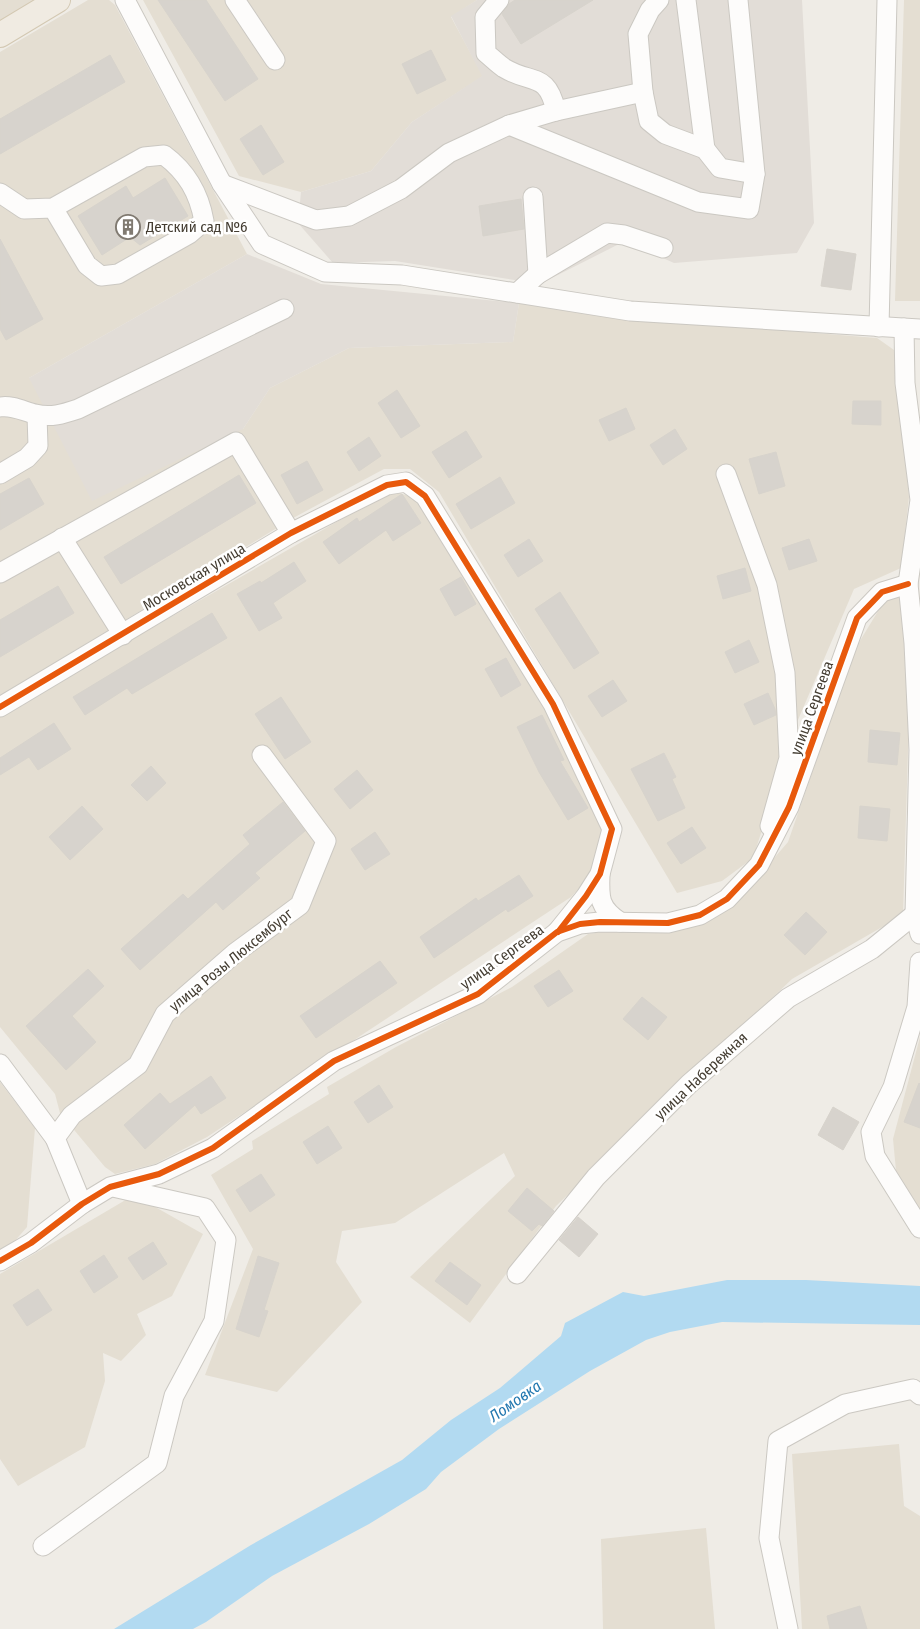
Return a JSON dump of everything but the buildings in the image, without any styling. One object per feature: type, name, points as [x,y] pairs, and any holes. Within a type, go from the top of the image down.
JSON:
[{"type":"main road","points":[[0,35],[58,0]]},
{"type":"street","points":[[125,0],[222,184],[262,244],[325,272],[402,274],[630,311],[912,329],[905,383],[920,500],[908,584],[914,643],[918,750],[915,914],[920,934]]},
{"type":"street","points":[[235,0],[275,60]]},
{"type":"street","points":[[498,0],[485,17],[486,53],[505,68],[540,81],[552,93],[556,111]]},
{"type":"street","points":[[659,0],[650,10],[638,34],[643,92],[649,120],[665,134],[705,149]]},
{"type":"street","points":[[686,0],[705,149],[720,168],[755,174]]},
{"type":"street","points":[[509,125],[698,202],[749,209],[755,174],[738,0]]},
{"type":"street","points":[[879,327],[887,0]]},
{"type":"street","points":[[222,184],[316,220],[349,216],[401,189],[448,153],[509,125],[556,111],[643,92]]},
{"type":"street","points":[[0,193],[24,209],[53,208],[144,157],[164,155],[181,168],[201,203],[204,221],[189,234],[118,274],[101,276],[87,265],[53,208]]},
{"type":"street","points":[[532,197],[538,274]]},
{"type":"street","points":[[517,293],[538,274],[607,233],[624,235],[663,248]]},
{"type":"street","points":[[0,407],[7,406],[37,415],[58,416],[78,409],[284,309]]},
{"type":"street","points":[[0,474],[27,458],[38,446],[37,415]]},
{"type":"street","points":[[0,573],[236,442],[291,533]]},
{"type":"street","points":[[726,474],[768,585],[784,673],[789,758],[759,865]]},
{"type":"street","name":"Московская улица","points":[[0,707],[291,533],[387,485],[406,482],[425,496],[553,704],[592,782],[612,829],[600,874]]},
{"type":"street","points":[[62,538],[123,635]]},
{"type":"street","name":"улица Сергеева","points":[[0,1262],[31,1243],[82,1204],[110,1186],[159,1174],[213,1148],[334,1062],[478,994],[557,932],[580,924],[620,922],[668,924],[700,916],[727,899],[759,865],[789,807],[857,618],[882,592],[908,584]]},
{"type":"street","name":"улица Розы Люксембург","points":[[55,1138],[72,1116],[138,1065],[165,1014],[235,953],[300,904],[326,841],[262,755]]},
{"type":"street","points":[[600,874],[599,894],[602,905],[608,914],[620,922]]},
{"type":"street","points":[[557,932],[586,896],[600,874]]},
{"type":"street","name":"улица Набережная","points":[[517,1274],[596,1177],[689,1084],[788,998],[872,949],[915,914]]},
{"type":"street","points":[[920,962],[917,1008],[893,1086],[871,1132],[875,1156],[920,1228]]},
{"type":"street","points":[[0,1064],[55,1138],[82,1204]]},
{"type":"street","points":[[43,1546],[157,1463],[174,1396],[214,1321],[226,1240],[205,1208],[110,1186]]},
{"type":"street","points":[[788,1629],[769,1538],[778,1441],[845,1404],[913,1389],[920,1395]]},
{"type":"shaded area","points":[[0,0],[37,0],[0,22]]},
{"type":"shaded area","points":[[88,0],[109,0],[115,5],[247,254],[29,378],[243,429],[270,388],[349,348],[513,342],[519,303],[626,318],[877,338],[894,350],[909,497],[901,568],[854,589],[795,727],[753,858],[722,881],[677,893],[439,492],[410,469],[384,469],[295,517],[0,696],[0,52]]},
{"type":"shaded area","points":[[143,0],[477,0],[451,17],[483,76],[412,122],[371,171],[301,192],[239,176]]},
{"type":"shaded area","points":[[477,0],[802,0],[814,223],[797,253],[674,263],[625,241],[540,284],[395,261],[333,263],[298,223],[301,192],[371,171],[412,122],[482,76],[451,16]]},
{"type":"shaded area","points":[[904,0],[920,0],[920,301],[895,301]]},
{"type":"shaded area","points":[[247,254],[321,284],[519,303],[513,342],[349,348],[270,388],[243,429],[92,501],[29,378]]},
{"type":"shaded area","points":[[394,489],[402,494],[420,499],[569,750],[606,829],[597,869],[571,897],[207,1137],[155,1164],[115,1174],[105,1167],[60,1113],[55,1094],[0,1027],[0,715]]},
{"type":"shaded area","points":[[886,598],[901,598],[910,685],[903,915],[792,979],[556,1206],[470,1323],[410,1277],[515,1176],[504,1153],[395,1223],[342,1231],[336,1262],[362,1302],[277,1392],[205,1375],[253,1249],[211,1175],[253,1149],[252,1141],[329,1094],[327,1087],[396,1047],[512,987],[588,934],[654,924],[731,908],[788,842],[855,649]]},
{"type":"shaded area","points":[[920,1037],[920,1213],[897,1181],[893,1139]]},
{"type":"shaded area","points":[[0,1082],[35,1128],[27,1227],[13,1243],[0,1250]]},
{"type":"shaded area","points":[[134,1195],[203,1234],[172,1296],[137,1314],[146,1335],[121,1361],[103,1353],[105,1381],[85,1447],[18,1486],[0,1459],[0,1274]]},
{"type":"shaded area","points":[[899,1444],[904,1506],[920,1516],[920,1629],[802,1629],[792,1454]]},
{"type":"shaded area","points":[[706,1528],[715,1629],[603,1629],[601,1539]]},
{"type":"water","name":"Ломовка","points":[[727,1280],[806,1280],[920,1286],[920,1325],[722,1322],[670,1332],[646,1340],[590,1371],[499,1429],[441,1472],[426,1489],[369,1524],[272,1576],[206,1622],[193,1629],[114,1629],[251,1545],[402,1460],[451,1420],[500,1388],[561,1336],[565,1323],[623,1292],[644,1296]]},
{"type":"cycle path","points":[[0,707],[291,533],[387,485],[406,482],[425,496],[553,704],[612,829],[600,874],[586,896],[558,932]]},
{"type":"cycle path","points":[[0,1261],[31,1243],[82,1204],[110,1187],[159,1174],[213,1148],[334,1061],[478,994],[557,932],[580,924],[600,922],[668,923],[700,915],[727,899],[759,865],[789,807],[857,618],[882,592],[908,584]]},
{"type":"place","name":"Детский сад №6","points":[[128,227]]}]
